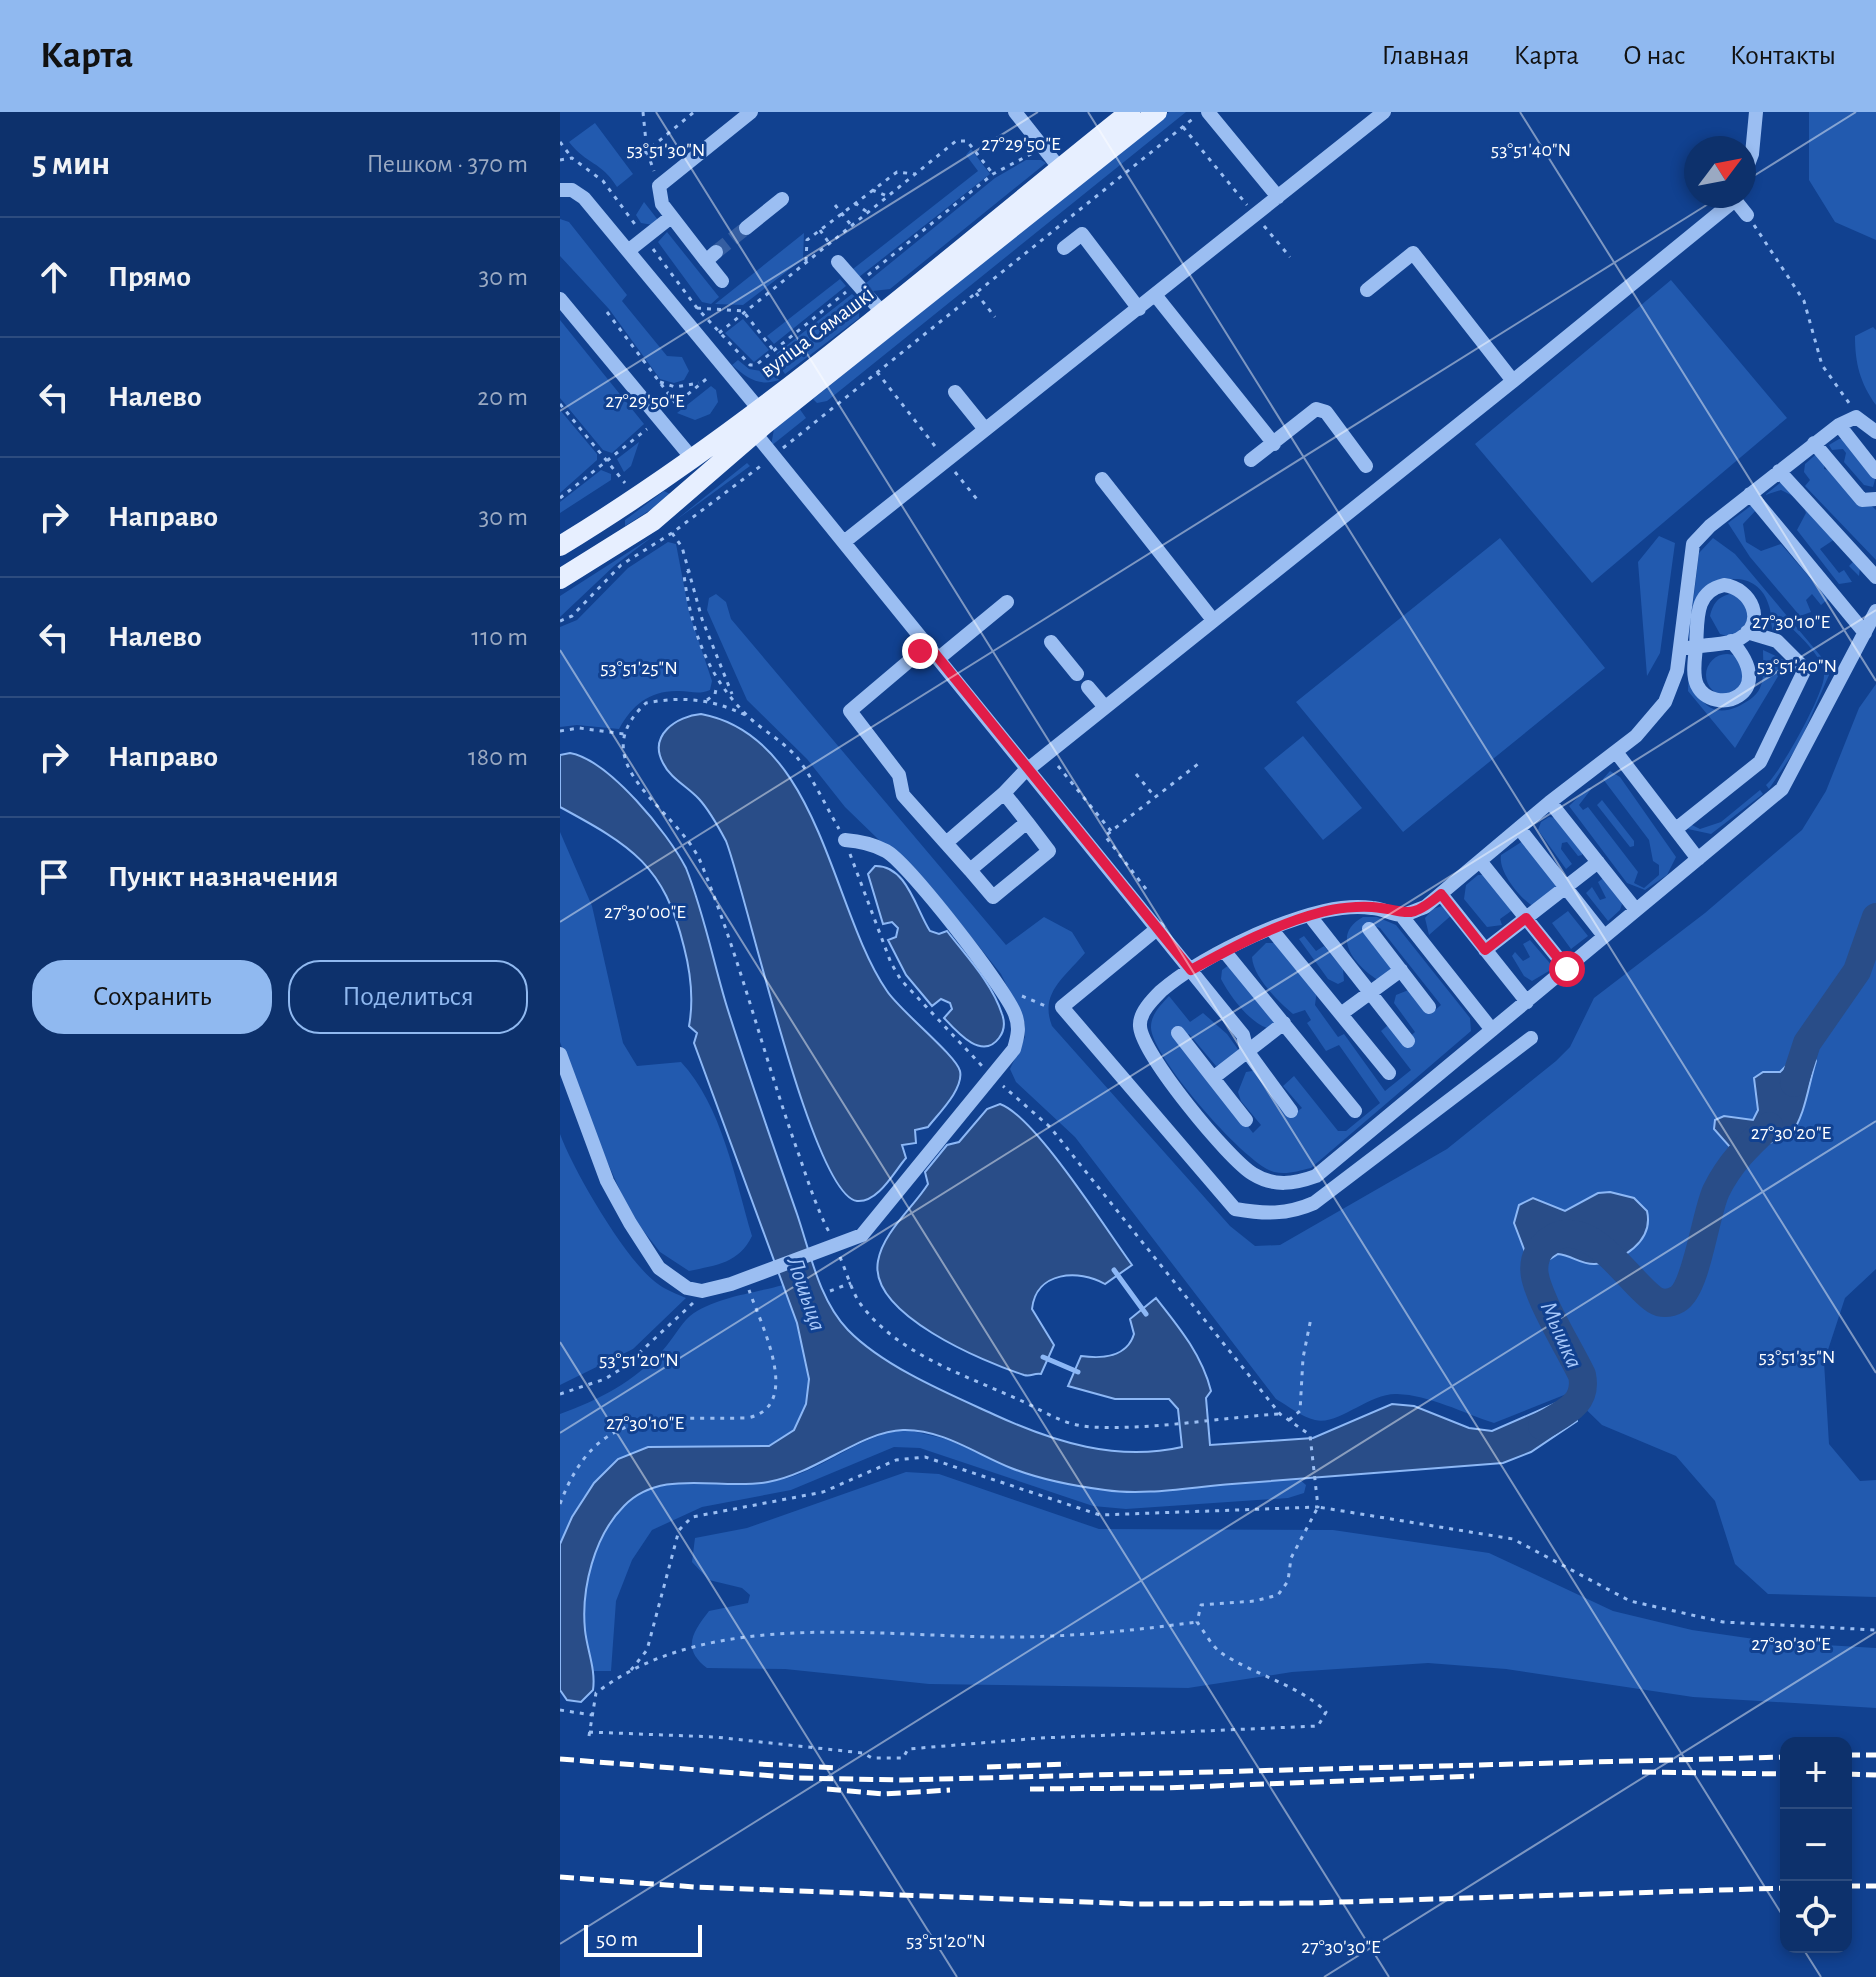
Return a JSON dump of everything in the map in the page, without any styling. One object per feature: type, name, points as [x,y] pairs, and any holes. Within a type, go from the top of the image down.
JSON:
[{"type":"main road","name":"вуліца Сямашкі","points":[[560,546],[636,498],[691,457],[756,420],[888,319],[1060,168],[1130,112]]},
{"type":"main road","name":"вуліца Сямашкі","points":[[1060,168],[1157,112]]},
{"type":"main road","name":"вуліца Сямашкі","points":[[560,579],[637,533],[706,476],[756,420]]},
{"type":"main road","points":[[691,457],[706,476]]},
{"type":"street","points":[[722,281],[711,256],[662,204],[659,186],[751,112]]},
{"type":"street","points":[[1015,112],[1060,168]]},
{"type":"street","points":[[1208,112],[1278,197]]},
{"type":"street","points":[[844,542],[1384,112]]},
{"type":"street","points":[[1754,136],[1756,112]]},
{"type":"street","points":[[560,190],[572,190],[584,198],[628,251],[844,542],[1243,1035],[1247,1051],[1291,1111]]},
{"type":"street","points":[[746,228],[782,199]]},
{"type":"street","points":[[946,843],[1047,752],[1513,381],[1723,208]]},
{"type":"street","points":[[1742,208],[1747,215]]},
{"type":"street","points":[[628,251],[671,217]]},
{"type":"street","points":[[1064,248],[1082,234],[1139,309]]},
{"type":"street","points":[[1367,290],[1413,253],[1513,381]]},
{"type":"street","points":[[838,262],[888,319]]},
{"type":"street","points":[[1156,296],[1274,444]]},
{"type":"street","points":[[560,299],[691,457]]},
{"type":"street","points":[[955,392],[984,428]]},
{"type":"street","points":[[1251,460],[1316,409],[1326,412],[1366,466]]},
{"type":"street","points":[[1876,432],[1856,417],[1839,425],[1750,494],[1693,544],[1677,671],[1665,702],[1636,736],[1550,802],[1425,907],[1401,915],[1373,907],[1324,911],[1272,930],[1191,970],[1161,992],[1144,1011],[1139,1026],[1148,1051],[1229,1154],[1252,1174],[1273,1182],[1296,1183],[1316,1176],[1782,789],[1876,611]]},
{"type":"street","points":[[1839,425],[1876,472]]},
{"type":"street","points":[[1814,443],[1862,500],[1876,499]]},
{"type":"street","points":[[1779,471],[1876,577]]},
{"type":"street","points":[[1102,479],[1213,620]]},
{"type":"street","points":[[1750,494],[1865,633]]},
{"type":"street","points":[[1679,649],[1696,647],[1731,641],[1747,632],[1754,615],[1749,597],[1734,586],[1715,587],[1702,599],[1698,608],[1696,647],[1697,685],[1710,698],[1727,700],[1744,691],[1751,674],[1745,656],[1731,641]]},
{"type":"street","points":[[939,658],[1007,602]]},
{"type":"street","points":[[1676,829],[1760,762],[1805,669],[1777,641],[1747,632]]},
{"type":"street","points":[[1051,642],[1077,674]]},
{"type":"street","points":[[928,645],[850,711],[899,775],[903,795],[993,897],[1049,851],[1004,793]]},
{"type":"street","points":[[1088,687],[1104,706]]},
{"type":"street","points":[[1616,752],[1698,859]]},
{"type":"street","points":[[1550,802],[1636,910]]},
{"type":"street","points":[[970,870],[1027,822]]},
{"type":"street","points":[[1519,828],[1604,936]]},
{"type":"street","points":[[560,1054],[607,1181],[659,1268],[687,1288],[702,1291],[750,1278],[862,1235],[1014,1049],[1020,1029],[1003,993],[937,905],[889,852],[860,841],[845,840]]},
{"type":"street","points":[[1480,861],[1567,969]]},
{"type":"street","points":[[1485,950],[1598,862]]},
{"type":"street","points":[[1441,894],[1527,1002]]},
{"type":"street","points":[[1401,915],[1492,1030]]},
{"type":"street","points":[[1310,916],[1408,1041]]},
{"type":"street","points":[[1158,928],[1062,1007],[1235,1209],[1267,1215],[1295,1211],[1314,1203],[1531,1038]]},
{"type":"street","points":[[1369,929],[1429,1007]]},
{"type":"street","points":[[1272,930],[1389,1073]]},
{"type":"street","points":[[1225,952],[1355,1111]]},
{"type":"street","points":[[1341,1014],[1401,970]]},
{"type":"street","points":[[1213,1078],[1284,1023]]},
{"type":"street","points":[[1178,1033],[1246,1120]]},
{"type":"path","points":[[643,112],[647,152],[659,186]]},
{"type":"path","points":[[636,160],[694,112]]},
{"type":"path","points":[[782,448],[1201,112]]},
{"type":"path","points":[[1183,127],[1290,257]]},
{"type":"path","points":[[719,333],[956,141],[967,141],[993,174]]},
{"type":"path","points":[[560,142],[572,158],[603,181],[697,308],[750,365],[756,365],[774,351],[993,174],[1027,154],[1060,168]]},
{"type":"path","points":[[560,160],[572,158]]},
{"type":"path","points":[[806,261],[807,240],[897,172],[915,174]]},
{"type":"path","points":[[872,189],[887,196]]},
{"type":"path","points":[[855,203],[867,212]]},
{"type":"path","points":[[835,205],[851,225]]},
{"type":"path","points":[[1747,215],[1804,301],[1822,365],[1856,417]]},
{"type":"path","points":[[820,230],[829,243]]},
{"type":"path","points":[[976,293],[995,317]]},
{"type":"path","points":[[697,308],[743,311],[774,351]]},
{"type":"path","points":[[607,312],[676,404],[710,376]]},
{"type":"path","points":[[877,372],[980,503]]},
{"type":"path","points":[[660,382],[675,387],[701,383]]},
{"type":"path","points":[[560,404],[625,483],[619,487]]},
{"type":"path","points":[[560,498],[647,429]]},
{"type":"path","points":[[560,621],[572,616],[621,565],[672,533],[767,461]]},
{"type":"path","points":[[672,533],[682,547],[702,619],[733,697]]},
{"type":"path","points":[[690,570],[684,575],[689,606],[716,681],[717,691],[707,700]]},
{"type":"path","points":[[716,681],[749,717],[797,758],[845,840],[891,963],[901,980],[991,1076],[1050,1127],[1280,1414],[1310,1435],[1318,1507],[1291,1558],[1288,1581],[1278,1595],[1255,1601],[1201,1605],[1197,1622]]},
{"type":"path","points":[[749,717],[707,700],[669,698],[646,703],[624,734],[625,764],[634,783],[667,812],[699,858],[723,917],[830,1246],[859,1302],[890,1332],[935,1362],[1027,1403],[1053,1419],[1088,1427],[1280,1414]]},
{"type":"path","points":[[560,731],[579,728],[624,734]]},
{"type":"path","points":[[1047,752],[1111,831]]},
{"type":"path","points":[[1124,861],[1105,836],[1198,764]]},
{"type":"path","points":[[1136,774],[1155,797]]},
{"type":"path","points":[[1003,993],[1018,994],[1052,1008],[1062,1007]]},
{"type":"path","points":[[560,1504],[570,1476],[585,1454],[621,1427],[646,1420],[747,1418],[761,1415],[772,1405],[778,1389],[773,1360],[750,1278]]},
{"type":"path","points":[[830,1291],[851,1283]]},
{"type":"path","points":[[560,1394],[605,1379],[624,1367],[661,1336],[702,1291]]},
{"type":"path","points":[[1289,1420],[1300,1411],[1311,1318]]},
{"type":"path","points":[[631,1670],[647,1650],[679,1530],[692,1517],[823,1492],[896,1460],[925,1457],[1100,1515],[1318,1507],[1513,1539],[1630,1601],[1723,1622],[1876,1630]]},
{"type":"path","points":[[1197,1622],[1219,1651],[1251,1666],[1275,1683],[1312,1697],[1326,1712],[1318,1726],[1041,1738],[908,1749],[903,1758],[872,1758],[863,1753],[769,1741],[589,1734],[596,1693],[631,1670],[700,1643],[784,1635],[1020,1637],[1115,1633],[1197,1622]]},
{"type":"path","points":[[560,1710],[592,1715]]},
{"type":"shaded area","points":[[1169,112],[1186,112],[827,401],[817,403],[813,399]]},
{"type":"shaded area","points":[[1809,112],[1876,112],[1876,240],[1835,222],[1809,180]]},
{"type":"shaded area","points":[[595,123],[633,174],[617,187],[605,172],[569,142]]},
{"type":"shaded area","points":[[971,149],[990,174],[859,277],[853,269],[978,171],[966,155]]},
{"type":"shaded area","points":[[1026,160],[1046,163],[890,289],[873,291],[866,283],[995,178]]},
{"type":"shaded area","points":[[644,202],[658,220],[653,225],[641,223],[636,215]]},
{"type":"shaded area","points":[[560,219],[569,222],[627,295],[622,301],[667,356],[682,357],[689,371],[684,380],[674,383],[660,379],[609,309],[560,256]]},
{"type":"shaded area","points":[[667,232],[719,297],[711,304],[702,302],[658,242]]},
{"type":"shaded area","points":[[804,233],[803,259],[743,305],[715,304]]},
{"type":"shaded area","points":[[840,279],[846,286],[774,344],[767,336]]},
{"type":"shaded area","points":[[1671,280],[1787,418],[1592,583],[1475,444]]},
{"type":"shaded area","points":[[852,294],[860,301],[859,318],[785,374],[775,360],[777,353]]},
{"type":"shaded area","points":[[743,319],[769,350],[754,362],[725,333]]},
{"type":"shaded area","points":[[560,320],[644,424],[612,453],[603,450],[560,398]]},
{"type":"shaded area","points":[[1873,327],[1876,330],[1876,405],[1862,381],[1855,346],[1855,336]]},
{"type":"shaded area","points":[[738,360],[749,369],[774,373],[779,380],[754,380],[732,365]]},
{"type":"shaded area","points":[[711,386],[716,390],[718,402],[710,414],[695,420],[677,413]]},
{"type":"shaded area","points":[[799,408],[806,418],[771,446],[774,429]]},
{"type":"shaded area","points":[[560,410],[597,454],[597,460],[560,493]]},
{"type":"shaded area","points":[[1839,439],[1847,439],[1876,476],[1873,487],[1864,485],[1844,462],[1846,453],[1843,449],[1832,450],[1829,445]]},
{"type":"shaded area","points":[[639,442],[631,466],[624,472],[617,459]]},
{"type":"shaded area","points":[[1821,450],[1826,455],[1824,469],[1835,471],[1876,510],[1876,560],[1805,486],[1810,480],[1804,472],[1805,464]]},
{"type":"shaded area","points":[[747,463],[750,466],[676,520]]},
{"type":"shaded area","points":[[601,470],[611,474],[611,480],[560,513],[560,502]]},
{"type":"shaded area","points":[[1785,479],[1860,567],[1859,576],[1849,566],[1853,562],[1835,539],[1820,549],[1839,573],[1844,570],[1852,582],[1839,584],[1797,530],[1806,513],[1801,500],[1781,490],[1765,495]]},
{"type":"shaded area","points":[[664,491],[670,494],[669,498],[625,526],[625,520]]},
{"type":"shaded area","points":[[1760,499],[1760,506],[1743,524],[1746,542],[1761,551],[1781,544],[1828,599],[1821,605],[1812,594],[1806,600],[1811,612],[1800,616],[1750,557],[1728,523]]},
{"type":"shaded area","points":[[1659,536],[1675,543],[1660,653],[1647,676],[1638,562]]},
{"type":"shaded area","points":[[652,537],[614,566],[560,617],[560,596]]},
{"type":"shaded area","points":[[1500,538],[1605,668],[1403,832],[1296,702]]},
{"type":"shaded area","points":[[1713,538],[1735,554],[1824,660],[1829,675],[1799,744],[1769,789],[1766,785],[1791,750],[1817,699],[1823,669],[1811,648],[1789,625],[1773,631],[1765,596],[1759,588],[1743,580],[1725,580],[1706,587],[1692,642],[1689,637],[1699,553]]},
{"type":"shaded area","points":[[668,542],[676,544],[689,612],[712,681],[710,690],[698,693],[669,691],[651,696],[636,706],[619,729],[577,725],[560,727],[560,627],[577,620],[628,568]]},
{"type":"shaded area","points":[[1734,593],[1755,612],[1734,638],[1720,634],[1710,616],[1718,600]]},
{"type":"shaded area","points":[[716,594],[726,602],[731,619],[1006,945],[1044,917],[1072,932],[1085,953],[1051,995],[1049,1014],[1052,1026],[1230,1226],[1255,1246],[1280,1245],[1447,1149],[1556,1061],[1570,1047],[1594,998],[1705,913],[1802,830],[1826,791],[1859,708],[1876,684],[1876,1269],[1845,1298],[1824,1362],[1829,1444],[1860,1481],[1876,1480],[1876,1597],[1768,1594],[1735,1564],[1715,1501],[1676,1456],[1602,1425],[1569,1393],[1494,1423],[1409,1395],[1375,1398],[1324,1421],[1305,1416],[1276,1399],[1075,1137],[1016,1082],[1010,1069],[1025,1037],[1025,1023],[1001,974],[945,904],[845,807],[807,759],[747,700],[707,610],[709,598]]},
{"type":"shaded area","points":[[1763,650],[1784,660],[1783,668],[1735,748],[1688,691],[1689,660],[1701,699],[1715,710],[1725,710],[1743,704],[1758,691],[1763,679]]},
{"type":"shaded area","points":[[1727,654],[1742,660],[1748,675],[1742,690],[1727,696],[1712,690],[1706,675],[1712,660]]},
{"type":"shaded area","points":[[1303,736],[1362,808],[1323,840],[1264,768]]},
{"type":"shaded area","points":[[1610,771],[1620,777],[1676,857],[1667,875],[1645,890],[1627,883],[1569,806],[1588,788],[1592,788],[1579,805],[1583,810],[1588,807],[1638,872],[1634,883],[1644,888],[1659,875],[1659,865],[1653,861],[1649,840],[1603,779]]},
{"type":"shaded area","points":[[1760,790],[1763,794],[1711,834],[1688,829],[1690,824],[1700,829],[1721,822]]},
{"type":"shaded area","points":[[1602,800],[1634,841],[1634,846],[1630,847],[1597,805]]},
{"type":"shaded area","points":[[1549,817],[1558,818],[1582,848],[1582,855],[1578,856],[1567,842],[1562,843],[1561,849],[1572,864],[1566,869],[1538,830],[1541,822]]},
{"type":"shaded area","points":[[560,832],[592,906],[623,1043],[637,1066],[681,1062],[707,1100],[726,1144],[752,1236],[741,1252],[726,1261],[689,1271],[660,1252],[631,1215],[585,1112],[560,1042]]},
{"type":"shaded area","points":[[1523,841],[1560,887],[1536,908],[1512,885],[1501,862],[1501,855]]},
{"type":"shaded area","points":[[1478,875],[1486,875],[1514,909],[1500,919],[1502,925],[1487,927],[1464,899],[1466,885]]},
{"type":"shaded area","points":[[1605,877],[1622,904],[1608,921],[1586,893],[1592,887],[1600,900],[1606,898],[1598,882]]},
{"type":"shaded area","points":[[1442,906],[1454,913],[1429,935],[1425,918],[1433,909]]},
{"type":"shaded area","points":[[1568,911],[1588,936],[1571,949],[1552,923]]},
{"type":"shaded area","points":[[1363,917],[1377,917],[1396,925],[1470,1018],[1471,1031],[1311,1168],[1288,1173],[1274,1172],[1243,1150],[1182,1083],[1155,1041],[1151,1027],[1153,1018],[1169,996],[1190,1022],[1203,1013],[1227,1034],[1240,1052],[1229,1062],[1216,1066],[1189,1034],[1181,1041],[1253,1133],[1261,1125],[1241,1101],[1238,1092],[1246,1072],[1258,1070],[1296,1112],[1302,1108],[1283,1086],[1294,1076],[1338,1131],[1346,1131],[1380,1103],[1339,1045],[1326,1051],[1307,1023],[1311,1020],[1305,1010],[1293,1014],[1274,996],[1257,973],[1252,957],[1266,943],[1278,943],[1317,989],[1315,1005],[1338,1037],[1344,1034],[1385,1091],[1411,1070],[1381,1031],[1394,1020],[1408,1038],[1415,1032],[1394,1003],[1396,995],[1411,989],[1434,1011],[1441,1005],[1380,928],[1374,926],[1393,969],[1378,980],[1361,966],[1349,950],[1347,941],[1353,924]]},
{"type":"shaded area","points":[[1304,936],[1316,951],[1324,946],[1343,969],[1344,981],[1338,984],[1328,979],[1299,939]]},
{"type":"shaded area","points":[[1530,940],[1554,968],[1532,981],[1524,976],[1512,956],[1515,952],[1523,961],[1530,957],[1523,944]]},
{"type":"shaded area","points":[[1229,965],[1278,1023],[1267,1028],[1240,1007],[1221,979],[1222,970]]},
{"type":"shaded area","points":[[560,1134],[589,1192],[631,1257],[658,1284],[686,1298],[633,1349],[560,1385]]},
{"type":"shaded area","points":[[783,1285],[804,1349],[808,1372],[808,1395],[803,1416],[791,1433],[759,1448],[722,1448],[618,1460],[583,1498],[560,1544],[560,1414],[602,1396],[641,1371],[663,1350],[686,1320],[700,1310],[723,1300]]},
{"type":"shaded area","points":[[908,1430],[946,1439],[1023,1473],[1105,1490],[1299,1479],[1306,1485],[1304,1493],[1288,1498],[1126,1509],[1093,1506],[920,1448],[894,1447],[791,1490],[702,1507],[652,1530],[632,1560],[616,1601],[611,1671],[594,1671],[584,1624],[589,1576],[604,1534],[615,1516],[630,1501],[647,1490],[668,1484],[755,1483],[784,1479],[815,1467],[860,1443]]},
{"type":"shaded area","points":[[906,1472],[939,1474],[1099,1529],[1333,1530],[1489,1553],[1613,1611],[1692,1630],[1775,1642],[1876,1648],[1876,1708],[1693,1697],[1506,1669],[1428,1663],[1292,1672],[1188,1688],[929,1684],[785,1669],[707,1668],[699,1661],[694,1654],[692,1640],[709,1611],[748,1603],[750,1595],[742,1588],[709,1580],[692,1562],[695,1538],[747,1528]]},
{"type":"water","points":[[701,714],[741,729],[772,755],[797,790],[818,830],[868,957],[887,991],[949,1055],[960,1071],[958,1086],[949,1101],[928,1127],[915,1130],[916,1143],[902,1145],[906,1158],[879,1192],[865,1200],[857,1201],[839,1186],[820,1150],[782,1038],[726,841],[707,809],[670,773],[659,753],[659,744],[667,729],[683,719]]},
{"type":"water","name":"Лошыца","points":[[570,753],[602,769],[619,783],[652,818],[686,868],[735,1033],[816,1275],[830,1305],[848,1330],[898,1368],[1017,1425],[1063,1441],[1110,1451],[1158,1451],[1182,1447],[1178,1409],[1169,1399],[1115,1399],[1068,1386],[1081,1356],[1113,1355],[1126,1348],[1134,1334],[1130,1319],[1156,1298],[1189,1342],[1207,1378],[1211,1391],[1206,1398],[1210,1445],[1313,1438],[1392,1404],[1414,1406],[1469,1428],[1492,1431],[1563,1400],[1574,1407],[1577,1421],[1531,1452],[1503,1463],[1168,1490],[1120,1492],[1057,1482],[1011,1468],[945,1438],[903,1430],[871,1437],[786,1478],[750,1484],[692,1483],[656,1487],[639,1494],[624,1506],[597,1548],[588,1581],[584,1614],[593,1690],[581,1702],[567,1700],[560,1690],[560,1544],[572,1517],[594,1483],[618,1459],[648,1447],[769,1446],[794,1430],[806,1404],[809,1379],[797,1323],[694,1043],[697,1033],[689,1026],[690,977],[676,919],[655,877],[642,861],[607,834],[560,807],[560,755]]},
{"type":"water","points":[[875,866],[886,868],[903,881],[930,931],[939,934],[947,931],[985,981],[1004,1020],[999,1038],[992,1044],[985,1047],[963,1037],[944,1018],[952,1009],[950,1003],[941,999],[932,1006],[906,975],[888,940],[896,937],[898,928],[892,922],[883,924],[868,874]]},
{"type":"water","points":[[1803,1049],[1812,1052],[1816,1061],[1803,1109],[1790,1136],[1745,1151],[1729,1146],[1714,1129],[1715,1120],[1724,1116],[1753,1120],[1758,1110],[1754,1078],[1763,1072],[1780,1072]]},
{"type":"water","points":[[1000,1104],[1015,1113],[1051,1151],[1132,1265],[1105,1284],[1072,1275],[1050,1280],[1041,1287],[1032,1309],[1054,1345],[1041,1374],[1026,1375],[1006,1369],[932,1333],[891,1299],[880,1281],[878,1261],[881,1250],[892,1230],[928,1184],[925,1172],[947,1145],[959,1142],[987,1109]]},
{"type":"water","points":[[1610,1192],[1634,1198],[1647,1211],[1646,1232],[1634,1248],[1605,1262],[1590,1264],[1558,1254],[1539,1266],[1530,1265],[1514,1223],[1519,1205],[1533,1198],[1565,1211],[1598,1193]]},
{"type":"waterway","name":"Мышка","points":[[1794,1083],[1807,1043],[1857,971],[1876,917]]},
{"type":"waterway","name":"Мышка","points":[[1542,1426],[1573,1406],[1582,1393],[1583,1385],[1582,1375],[1549,1313],[1537,1283],[1534,1268],[1542,1247],[1558,1236],[1573,1234],[1589,1240],[1619,1264],[1655,1300],[1673,1302],[1685,1292],[1690,1280],[1716,1191],[1740,1156],[1769,1126]]},
{"type":"waterway","points":[[1114,1270],[1146,1314]]},
{"type":"waterway","points":[[1043,1357],[1078,1372]]},
{"type":"tunnel","points":[[716,252],[746,228]]},
{"type":"railway","points":[[1852,1755],[1876,1755]]},
{"type":"railway","points":[[560,1759],[799,1778],[902,1780],[1780,1757]]},
{"type":"railway","points":[[759,1764],[839,1768]]},
{"type":"railway","points":[[987,1767],[1067,1764]]},
{"type":"railway","points":[[1642,1772],[1780,1774]]},
{"type":"railway","points":[[1852,1774],[1876,1775]]},
{"type":"railway","points":[[1030,1789],[1162,1788],[1474,1776]]},
{"type":"railway","points":[[827,1789],[884,1794],[950,1790]]},
{"type":"railway","points":[[560,1877],[695,1887],[1136,1904],[1310,1903],[1780,1888]]},
{"type":"railway","points":[[1852,1886],[1876,1886]]},
{"type":"route","points":[[920,651],[928,645],[1191,970],[1256,936],[1324,911],[1373,907],[1401,915],[1425,907],[1441,894],[1485,950],[1526,918],[1567,969]]}]
